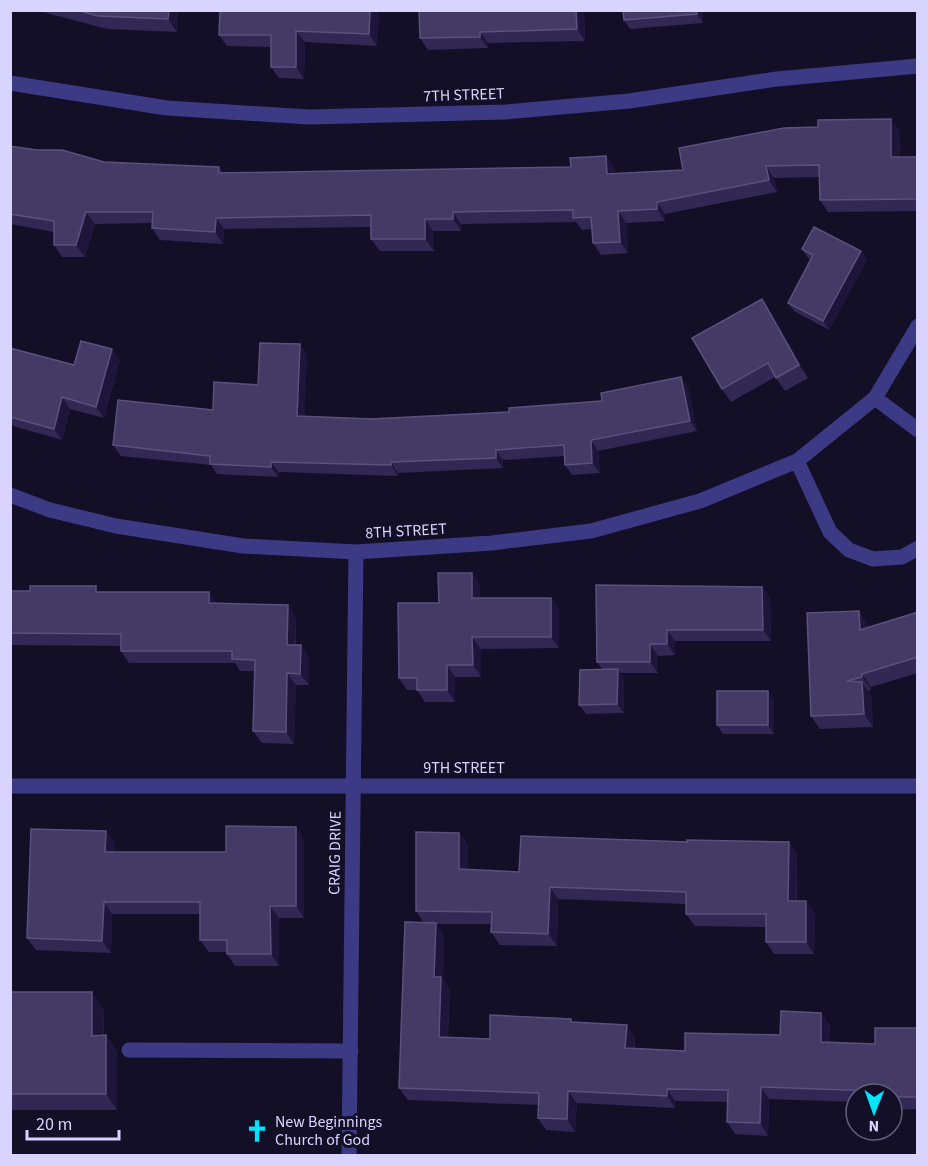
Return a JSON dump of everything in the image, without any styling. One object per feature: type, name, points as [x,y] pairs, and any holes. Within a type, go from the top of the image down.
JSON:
[{"type":"street","name":"7TH STREET","points":[[10,83],[167,108],[309,117],[517,111],[630,101],[777,79],[918,66]]},
{"type":"street","points":[[918,326],[875,398],[918,430]]},
{"type":"street","name":"8TH STREET","points":[[10,495],[50,510],[116,526],[243,546],[356,552],[492,543],[591,531],[700,501],[797,461],[875,398]]},
{"type":"street","points":[[797,461],[830,532],[849,550],[873,559],[902,557],[918,548]]},
{"type":"street","name":"CRAIG DRIVE","points":[[349,1155],[356,552]]},
{"type":"street","name":"9TH STREET","points":[[10,786],[918,786]]},
{"type":"street","points":[[129,1050],[351,1051]]},
{"type":"building","points":[[76,10],[169,10],[168,19],[98,16]]},
{"type":"building","points":[[220,10],[370,10],[369,34],[296,31],[296,67],[271,67],[271,35],[219,35]]},
{"type":"building","points":[[419,10],[576,10],[577,29],[480,32],[480,37],[420,38]]},
{"type":"building","points":[[623,10],[696,10],[697,14],[624,20]]},
{"type":"building","points":[[891,119],[891,157],[918,157],[918,199],[820,200],[819,165],[766,166],[769,180],[657,202],[657,209],[618,211],[620,242],[593,243],[591,217],[573,218],[573,210],[453,212],[453,219],[425,219],[425,239],[371,239],[371,215],[216,218],[215,232],[152,228],[153,212],[86,212],[76,245],[54,245],[54,221],[10,214],[10,146],[37,150],[62,150],[104,162],[219,167],[218,173],[571,167],[570,158],[606,156],[607,174],[683,170],[679,148],[784,128],[818,127],[818,120]]},
{"type":"building","points":[[814,227],[861,251],[823,321],[788,303],[813,255],[802,249]]},
{"type":"building","points":[[762,299],[799,365],[776,378],[768,363],[722,389],[692,338]]},
{"type":"building","points":[[81,341],[112,349],[96,407],[62,397],[54,429],[10,417],[10,348],[74,365]]},
{"type":"building","points":[[260,343],[300,344],[297,416],[371,419],[509,412],[509,408],[602,401],[601,393],[681,377],[690,421],[591,440],[592,463],[565,465],[564,445],[496,450],[496,458],[391,462],[391,465],[271,462],[271,467],[210,464],[210,456],[113,445],[118,400],[213,410],[214,382],[258,385]]},
{"type":"building","points":[[438,573],[472,573],[472,598],[551,598],[551,637],[472,637],[473,665],[447,665],[447,690],[417,690],[417,678],[399,678],[398,603],[439,603]]},
{"type":"building","points":[[596,585],[762,587],[763,630],[667,630],[667,644],[650,644],[650,662],[597,662]]},
{"type":"building","points":[[30,586],[96,586],[96,592],[209,592],[209,603],[288,605],[287,645],[301,645],[300,674],[287,673],[286,732],[253,731],[255,660],[232,659],[232,651],[121,651],[121,634],[10,633],[10,591],[30,591]]},
{"type":"building","points":[[859,611],[860,630],[918,612],[918,657],[862,674],[862,677],[847,681],[862,682],[864,714],[811,716],[807,613]]},
{"type":"building","points":[[618,669],[617,704],[579,705],[580,670]]},
{"type":"building","points":[[717,691],[768,691],[768,725],[717,725]]},
{"type":"building","points":[[226,826],[296,827],[296,906],[270,906],[271,954],[227,954],[227,940],[200,940],[200,902],[104,902],[102,941],[27,938],[31,829],[106,831],[105,852],[226,852]]},
{"type":"building","points":[[416,832],[459,833],[459,869],[519,872],[521,836],[687,842],[687,840],[789,842],[788,901],[806,901],[806,942],[766,942],[766,914],[686,914],[686,892],[550,887],[548,934],[491,932],[492,912],[416,911]]},
{"type":"building","points":[[405,922],[436,923],[434,977],[441,977],[439,1037],[490,1039],[490,1015],[571,1019],[571,1022],[627,1025],[625,1048],[685,1051],[685,1033],[780,1035],[781,1011],[821,1013],[821,1042],[875,1044],[875,1028],[918,1028],[918,1097],[904,1097],[904,1082],[844,1082],[844,1090],[761,1087],[760,1123],[727,1122],[728,1090],[667,1089],[667,1096],[568,1091],[567,1119],[538,1118],[539,1093],[399,1088]]},
{"type":"building","points":[[10,992],[92,992],[92,1036],[106,1035],[106,1094],[10,1094]]},
{"type":"place","name":"New Beginnings Church of God","points":[[257,1131]]}]
